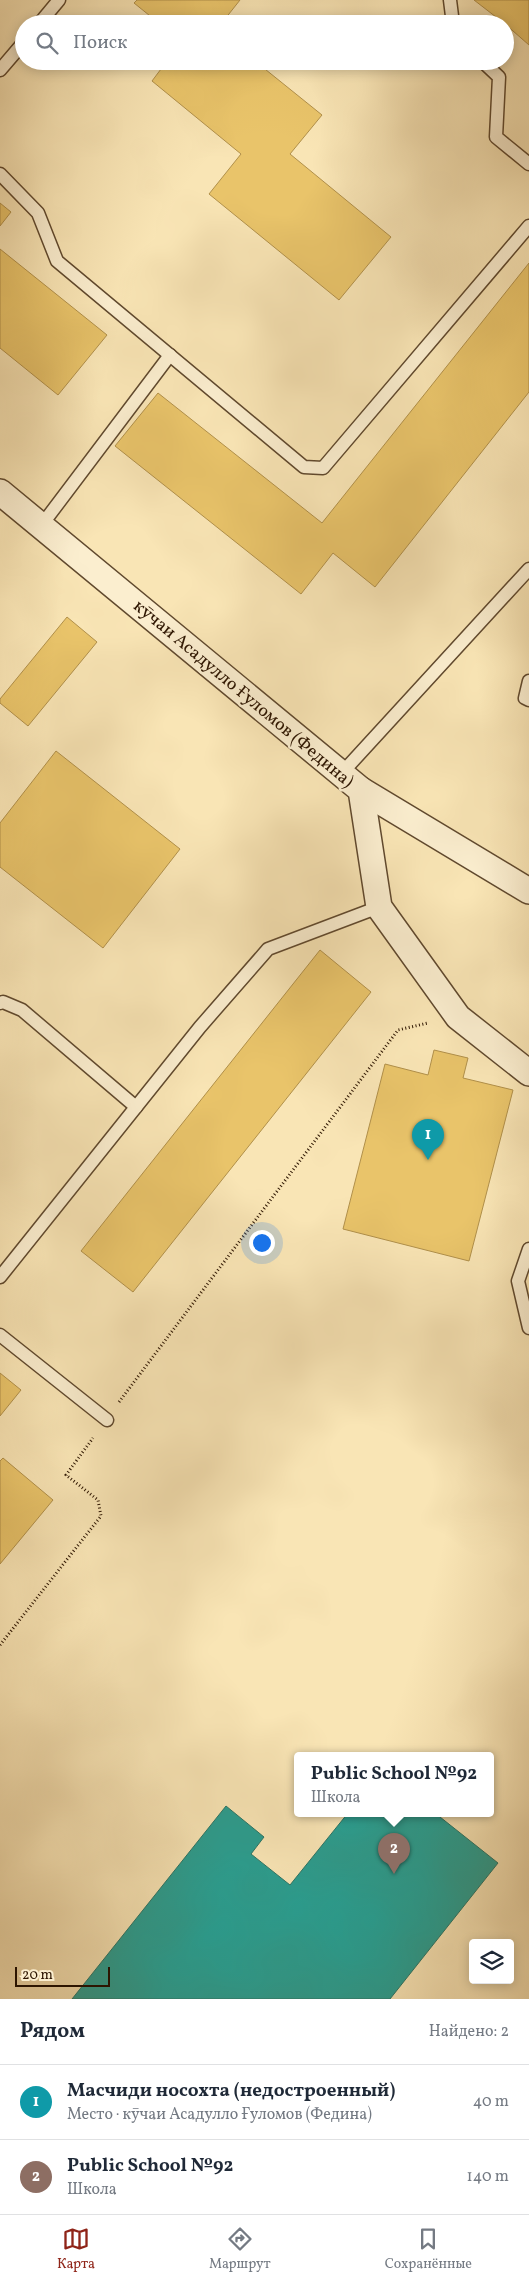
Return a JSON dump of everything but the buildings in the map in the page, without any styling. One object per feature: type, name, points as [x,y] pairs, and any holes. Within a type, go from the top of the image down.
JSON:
[{"type":"street","name":"кӯчаи Асадулло Ғуломов (Федина)","points":[[0,492],[361,790],[379,907],[458,1017],[529,1073]]},
{"type":"street","points":[[361,790],[529,891]]},
{"type":"lane","points":[[46,15],[59,0]]},
{"type":"lane","points":[[450,0],[451,15]]},
{"type":"lane","points":[[0,70],[15,52]]},
{"type":"lane","points":[[492,70],[499,77],[496,137],[529,164]]},
{"type":"lane","points":[[0,174],[38,213],[57,261],[304,467],[323,468],[529,226]]},
{"type":"lane","points":[[41,526],[170,355]]},
{"type":"lane","points":[[341,774],[529,569]]},
{"type":"lane","points":[[529,681],[526,698],[529,700]]},
{"type":"lane","points":[[0,1277],[200,1027],[268,949],[379,907]]},
{"type":"lane","points":[[0,1003],[3,1002],[22,1010],[136,1107]]},
{"type":"lane","points":[[529,1249],[518,1281],[529,1328]]},
{"type":"lane","points":[[0,1335],[107,1420]]},
{"type":"path","points":[[0,1645],[101,1516],[98,1500],[66,1475],[398,1030],[458,1017]]},
{"type":"place","name":"Масчиди носохта (недостроенный)","points":[[428,1160]]},
{"type":"place","name":"Public School №92","points":[[394,1874]]}]
